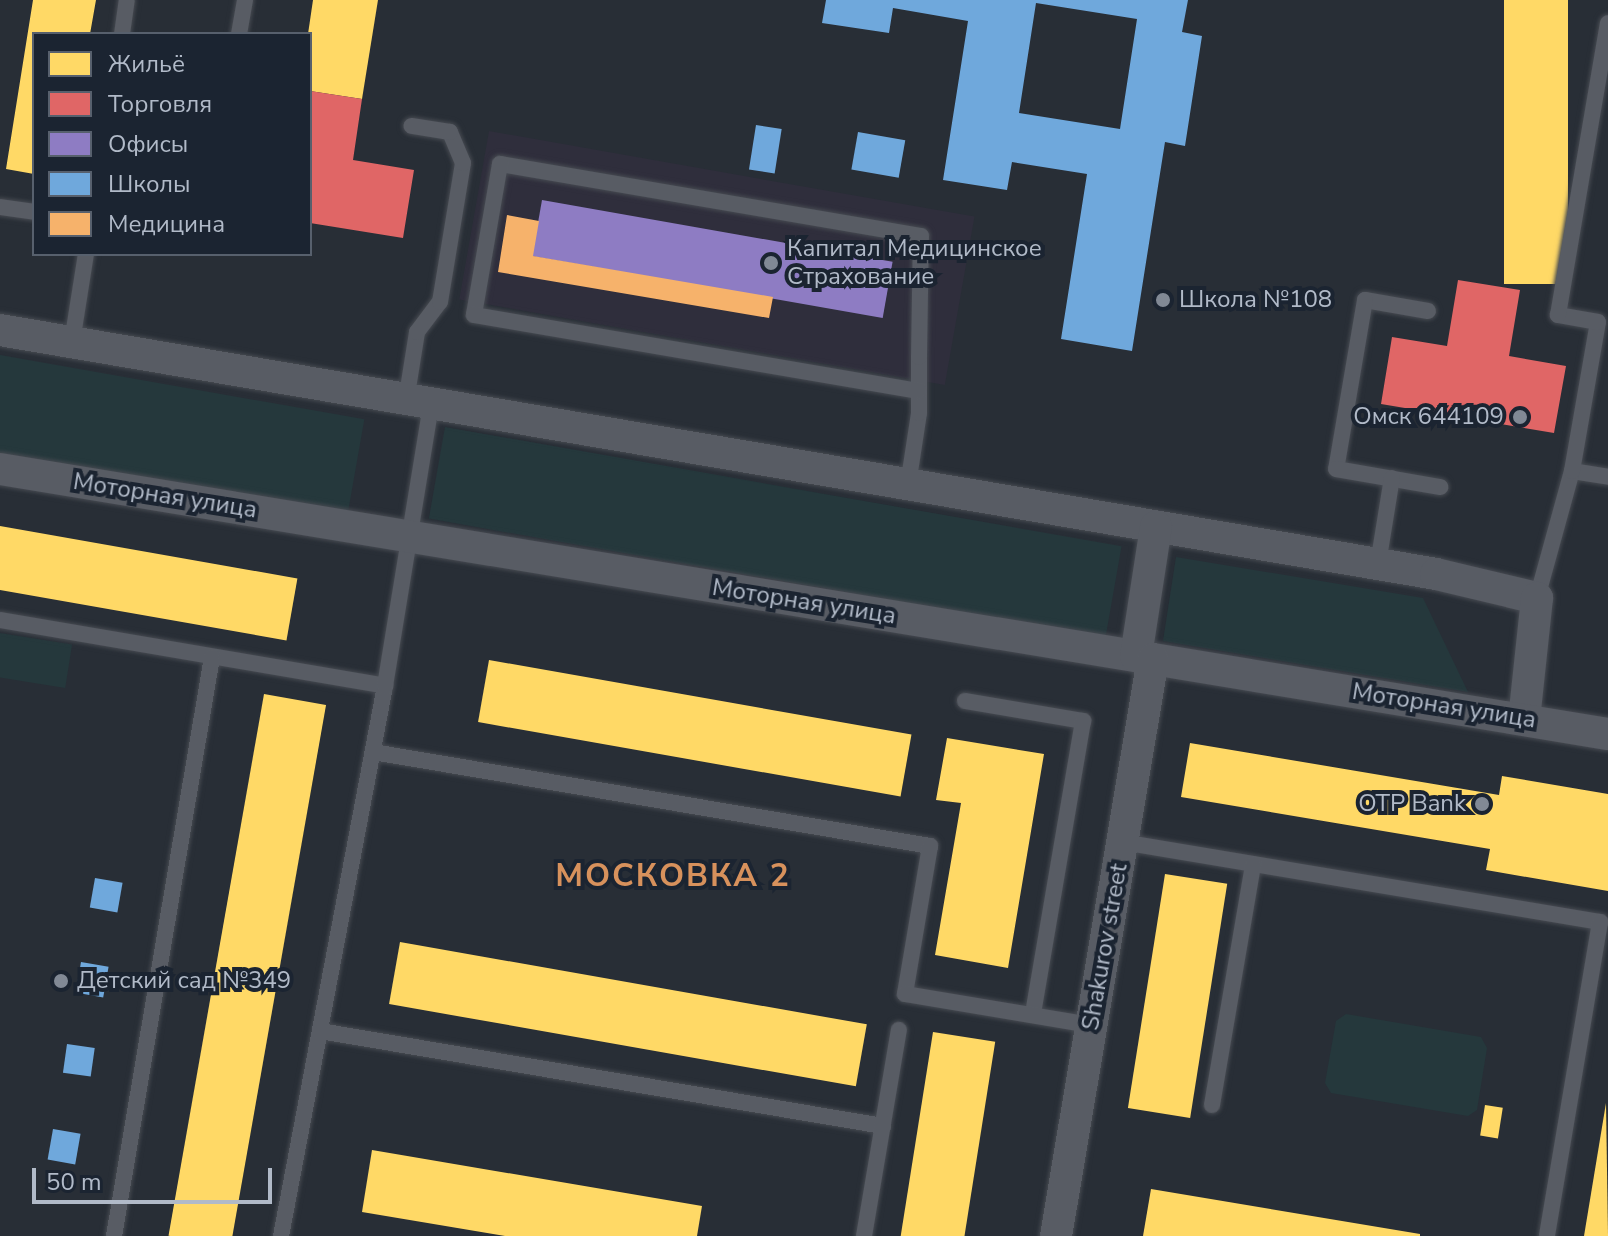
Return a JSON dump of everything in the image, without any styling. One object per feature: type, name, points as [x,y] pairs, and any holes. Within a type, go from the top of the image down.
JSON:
[{"type":"street","points":[[0,330],[1378,564],[1537,598],[1524,719]]},
{"type":"street","name":"Моторная улица","points":[[0,469],[1608,734]]},
{"type":"street","name":"Shakurov street","points":[[1056,1236],[1122,842],[1145,658],[1156,527]]},
{"type":"lane","points":[[122,32],[127,0]]},
{"type":"lane","points":[[239,32],[245,0]]},
{"type":"lane","points":[[1537,598],[1572,471],[1598,322],[1558,315],[1608,23]]},
{"type":"lane","points":[[281,1236],[373,752],[410,536],[419,403],[417,332],[440,302],[463,163],[450,132],[411,126]]},
{"type":"lane","points":[[908,485],[919,391],[921,236],[500,164],[474,315],[919,391]]},
{"type":"lane","points":[[0,207],[32,212]]},
{"type":"lane","points":[[72,342],[86,256]]},
{"type":"lane","points":[[1428,311],[1365,300],[1336,469],[1440,487]]},
{"type":"lane","points":[[1572,471],[1608,477]]},
{"type":"lane","points":[[1378,564],[1392,478]]},
{"type":"lane","points":[[0,620],[385,686]]},
{"type":"lane","points":[[114,1236],[212,657]]},
{"type":"lane","points":[[965,701],[1083,721],[1033,1015]]},
{"type":"lane","points":[[373,752],[930,846],[905,994],[1091,1025]]},
{"type":"lane","points":[[1122,842],[1600,922],[1547,1236]]},
{"type":"lane","points":[[1212,1105],[1253,864]]},
{"type":"lane","points":[[864,1236],[899,1030]]},
{"type":"lane","points":[[320,1031],[883,1126]]},
{"type":"shaded area","points":[[489,131],[975,217],[945,385],[459,299]]},
{"type":"green space","points":[[0,355],[364,419],[346,523],[0,462]]},
{"type":"green space","points":[[445,427],[1122,546],[1105,638],[429,519]]},
{"type":"green space","points":[[1176,557],[1423,598],[1468,692],[1163,641]]},
{"type":"green space","points":[[0,633],[72,644],[65,688],[0,678]]},
{"type":"green space","points":[[1346,1014],[1481,1037],[1487,1048],[1477,1110],[1468,1116],[1331,1093],[1325,1083],[1336,1021]]},
{"type":"building: Жильё","points":[[33,0],[96,0],[90,32],[32,32],[32,174],[6,169]]},
{"type":"building: Жильё","points":[[313,0],[378,0],[362,99],[312,91],[312,32],[308,32]]},
{"type":"building: Жильё","points":[[1504,0],[1568,0],[1568,284],[1504,284]]},
{"type":"building: Жильё","points":[[0,526],[297,578],[286,640],[0,590]]},
{"type":"building: Жильё","points":[[489,660],[911,734],[901,797],[478,722]]},
{"type":"building: Жильё","points":[[264,694],[326,705],[232,1236],[168,1236]]},
{"type":"building: Жильё","points":[[947,738],[1044,754],[1008,968],[935,955],[961,803],[936,800]]},
{"type":"building: Жильё","points":[[1190,743],[1499,795],[1502,776],[1608,794],[1608,891],[1486,870],[1490,849],[1181,797]]},
{"type":"building: Жильё","points":[[1165,874],[1227,884],[1190,1118],[1128,1108]]},
{"type":"building: Жильё","points":[[400,942],[867,1024],[856,1086],[389,1004]]},
{"type":"building: Жильё","points":[[933,1032],[995,1042],[964,1236],[901,1236]]},
{"type":"building: Жильё","points":[[1606,1103],[1608,1236],[1584,1236]]},
{"type":"building: Жильё","points":[[1485,1105],[1503,1108],[1498,1138],[1480,1136]]},
{"type":"building: Жильё","points":[[372,1150],[702,1206],[697,1236],[505,1236],[362,1212]]},
{"type":"building: Жильё","points":[[1151,1189],[1420,1234],[1420,1236],[1143,1236]]},
{"type":"building: Торговля","points":[[312,91],[362,99],[353,160],[414,170],[403,238],[312,223]]},
{"type":"building: Торговля","points":[[1458,280],[1520,290],[1509,356],[1566,366],[1554,433],[1381,404],[1392,337],[1447,346]]},
{"type":"building: Офисы","points":[[542,200],[893,262],[883,318],[532,256]]},
{"type":"building: Школы","name":"Школа №108","points":[[826,0],[1188,0],[1182,32],[1202,36],[1185,146],[1165,142],[1132,351],[1061,339],[1087,174],[1012,162],[1007,190],[943,180],[968,21],[893,8],[889,33],[822,23]],"holes":[[[1036,3],[1137,19],[1120,129],[1019,113]]]},
{"type":"building: Школы","points":[[756,125],[782,129],[775,174],[749,169]]},
{"type":"building: Школы","points":[[858,132],[905,140],[899,178],[851,169]]},
{"type":"building: Школы","points":[[95,878],[123,883],[117,912],[90,908]]},
{"type":"building: Школы","points":[[81,962],[109,967],[103,997],[76,993]]},
{"type":"building: Школы","points":[[67,1044],[95,1048],[91,1077],[63,1073]]},
{"type":"building: Школы","points":[[53,1129],[81,1134],[75,1164],[48,1160]]},
{"type":"building: Медицина","points":[[507,215],[539,221],[533,256],[773,297],[769,318],[498,272]]},
{"type":"place","name":"Капитал Медицинское Страхование","points":[[771,263]]},
{"type":"place","name":"Школа №108","points":[[1163,300]]},
{"type":"place","name":"Омск 644109","points":[[1520,417]]},
{"type":"place","name":"OTP Bank","points":[[1482,804]]},
{"type":"place","name":"Детский сад №349","points":[[61,981]]},
{"type":"district","name":"МОСКОВКА 2","points":[[673,876]]}]
